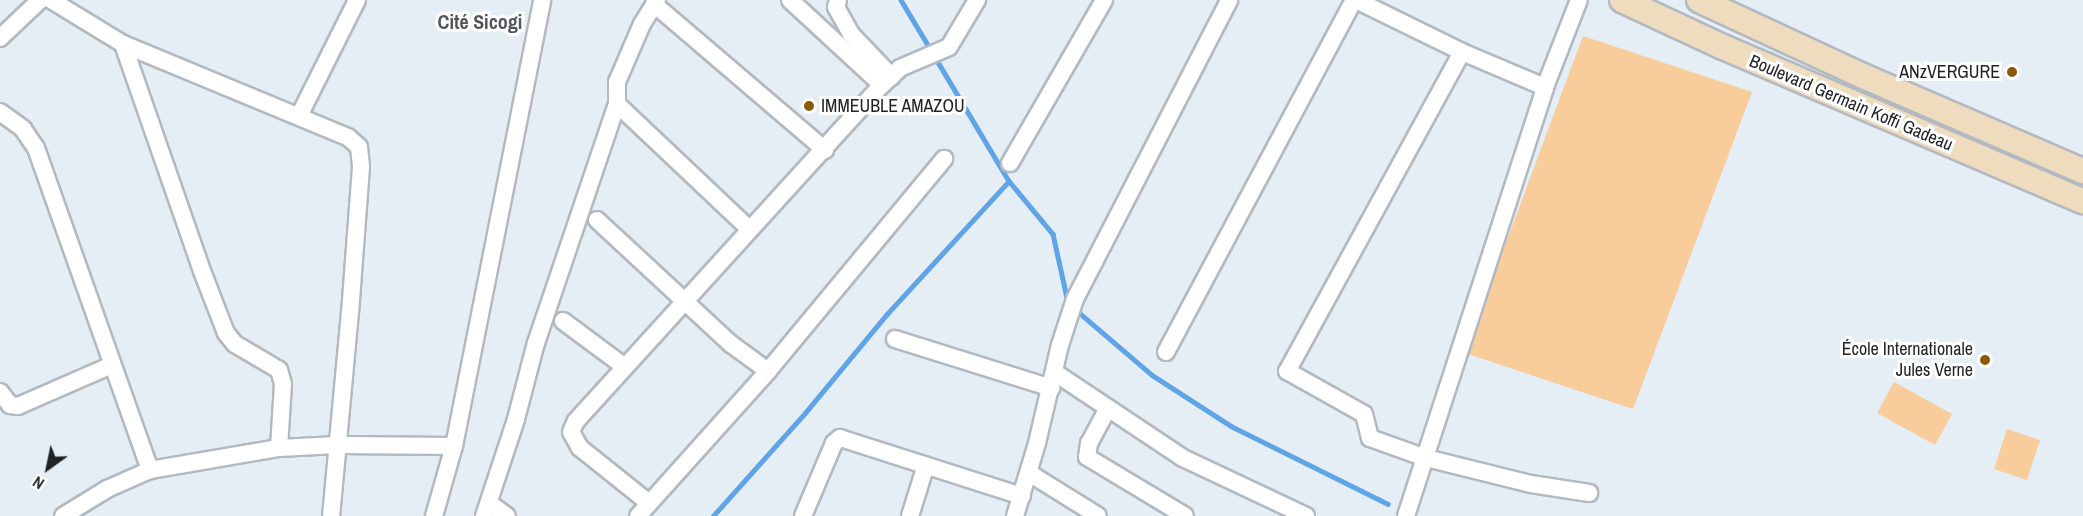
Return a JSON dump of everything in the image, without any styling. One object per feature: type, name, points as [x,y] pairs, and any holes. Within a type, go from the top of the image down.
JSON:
[{"type":"main road","name":"Boulevard Germain Koffi Gadeau","points":[[1622,0],[1743,56],[2012,173],[2083,201]]},
{"type":"main road","name":"Boulevard Germain Koffi Gadeau","points":[[1699,0],[1883,85],[2083,171]]},
{"type":"street","points":[[0,38],[40,0]]},
{"type":"street","points":[[51,0],[123,44],[348,137],[359,147],[361,167],[331,516]]},
{"type":"street","points":[[434,516],[454,446],[542,0]]},
{"type":"street","points":[[790,0],[891,76]]},
{"type":"street","points":[[838,0],[836,7],[851,33],[891,76]]},
{"type":"street","points":[[944,159],[768,371],[644,510],[580,448],[571,432],[576,421],[891,76],[949,47],[977,0]]},
{"type":"street","points":[[1010,163],[1104,0]]},
{"type":"street","points":[[1015,516],[1029,473],[1060,345],[1075,299],[1229,0]]},
{"type":"street","points":[[1166,352],[1355,0],[1462,52],[1545,87]]},
{"type":"street","points":[[1406,516],[1545,87],[1578,0]]},
{"type":"street","points":[[299,116],[355,1]]},
{"type":"street","points":[[507,516],[487,509],[516,419],[537,343],[617,104],[617,82],[642,24],[655,2],[825,150]]},
{"type":"street","points":[[123,44],[186,228],[226,333],[235,344],[279,370],[283,384],[279,448]]},
{"type":"street","points":[[1462,52],[1287,371],[1364,414],[1370,438],[1426,458],[1531,484],[1589,493]]},
{"type":"street","points":[[617,104],[749,229]]},
{"type":"street","points":[[0,112],[23,129],[36,147],[150,470]]},
{"type":"street","points":[[597,220],[731,344],[768,371]]},
{"type":"street","points":[[562,321],[625,367]]},
{"type":"street","points":[[895,339],[1053,380],[1108,408],[1183,458],[1306,516]]},
{"type":"street","points":[[0,392],[9,405],[18,406],[112,365]]},
{"type":"street","points":[[1108,408],[1089,443],[1087,457],[1185,516]]},
{"type":"street","points":[[803,516],[834,443],[840,438],[1022,496]]},
{"type":"street","points":[[63,516],[107,489],[150,470],[279,448],[337,445],[454,446]]},
{"type":"street","points":[[910,516],[926,465]]},
{"type":"street","points":[[1029,473],[1098,516]]},
{"type":"shaded area","points":[[1583,36],[1752,92],[1633,409],[1465,353]]},
{"type":"shaded area","points":[[1894,382],[1952,414],[1935,445],[1877,413]]},
{"type":"shaded area","points":[[2007,429],[2040,440],[2027,480],[1994,469]]},
{"type":"waterway","points":[[901,0],[931,50]]},
{"type":"waterway","points":[[935,57],[1009,181],[1053,234],[1068,302]]},
{"type":"waterway","points":[[713,516],[805,413],[887,314],[1009,181]]},
{"type":"waterway","points":[[1076,310],[1152,375],[1231,426],[1388,504]]},
{"type":"place","name":"ANzVERGURE","points":[[2012,72]]},
{"type":"place","name":"IMMEUBLE AMAZOU","points":[[809,106]]},
{"type":"place","name":"École Internationale Jules Verne","points":[[1985,360]]},
{"type":"district","name":"Cité Sicogi","points":[[480,21]]}]
